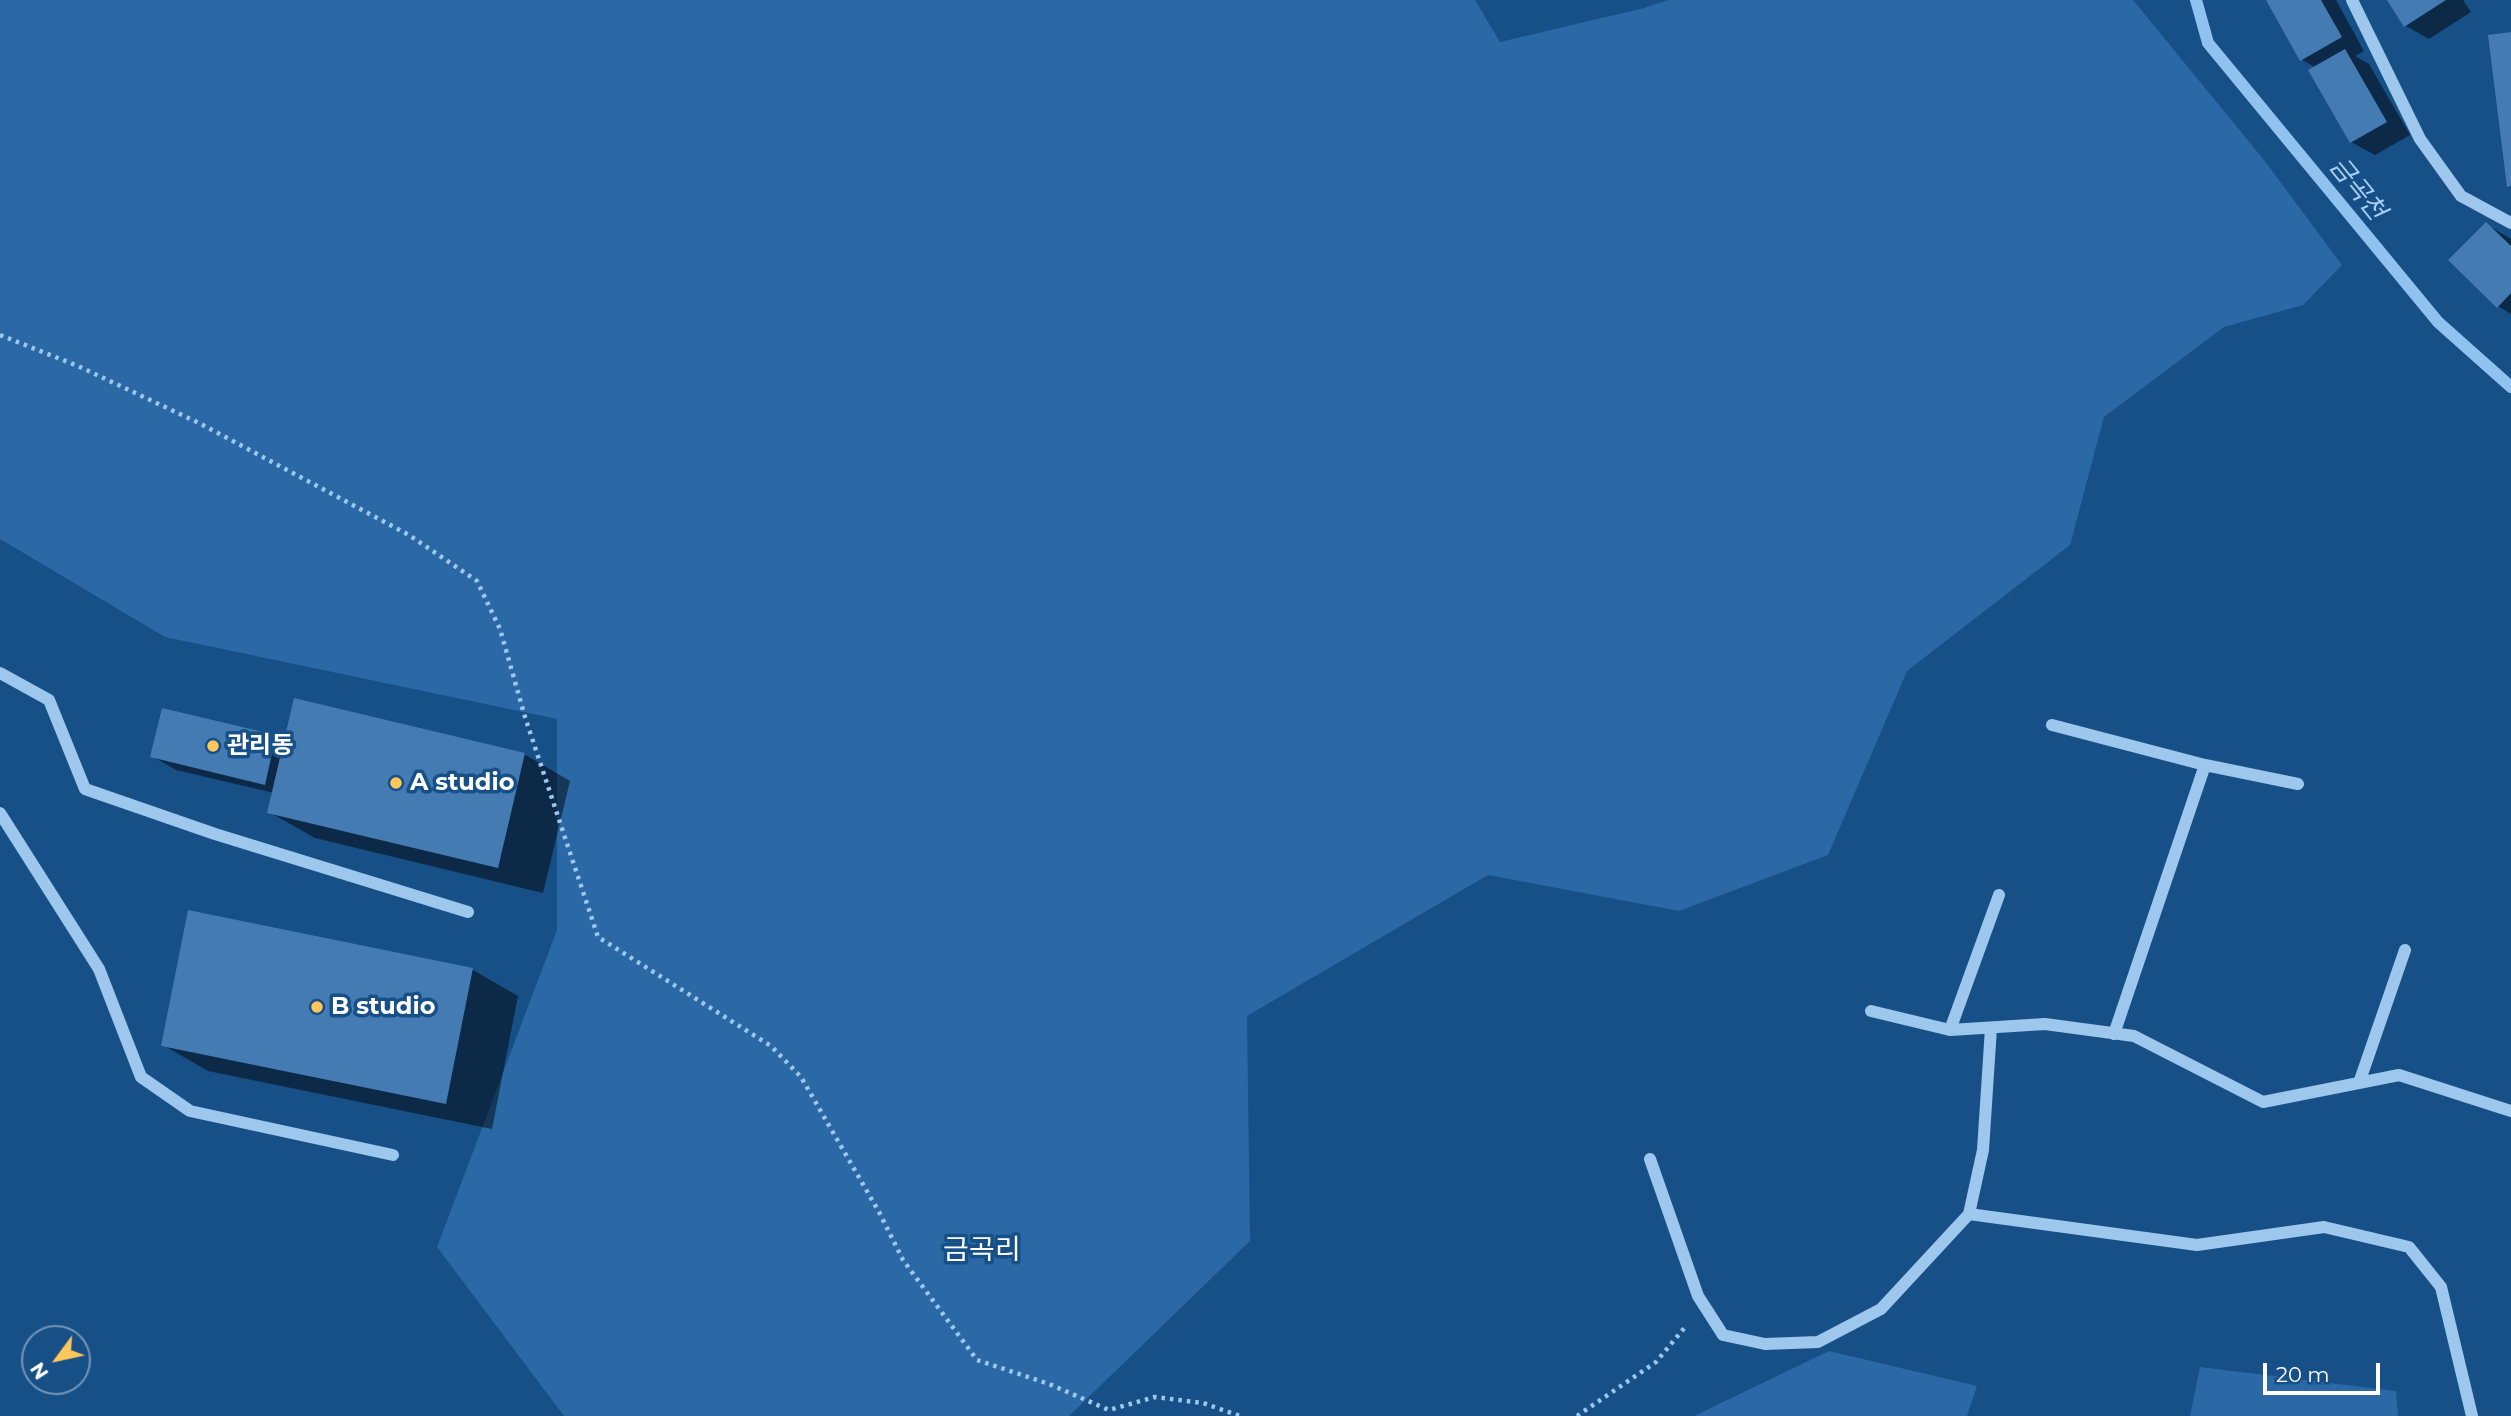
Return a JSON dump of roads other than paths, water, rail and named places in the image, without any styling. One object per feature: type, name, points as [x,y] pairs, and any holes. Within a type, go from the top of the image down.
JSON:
[{"type":"lane","points":[[2352,0],[2420,139],[2461,196],[2511,223]]},
{"type":"lane","points":[[0,673],[49,700],[85,789],[215,834],[468,912]]},
{"type":"lane","points":[[2052,725],[2205,765],[2298,784]]},
{"type":"lane","points":[[2114,1034],[2205,765]]},
{"type":"lane","points":[[0,813],[99,969],[141,1077],[190,1111],[393,1155]]},
{"type":"lane","points":[[1950,1030],[1999,895]]},
{"type":"lane","points":[[2359,1083],[2406,950]]},
{"type":"lane","points":[[1871,1011],[1950,1030],[2045,1024],[2134,1036],[2263,1102],[2399,1075],[2511,1111]]},
{"type":"lane","points":[[1650,1158],[1698,1296],[1723,1335],[1765,1344],[1818,1342],[1881,1309],[1969,1214],[1983,1150],[1991,1028]]},
{"type":"lane","points":[[1969,1214],[2197,1245],[2324,1227],[2409,1247],[2441,1287],[2472,1416]]},
{"type":"waterway","name":"금곡천","points":[[2196,0],[2208,43],[2438,322],[2511,387]]},
{"type":"place","name":"관리동","points":[[213,746]]},
{"type":"place","name":"A studio","points":[[396,783]]},
{"type":"place","name":"B studio","points":[[317,1007]]},
{"type":"district","name":"금곡리","points":[[982,1251]]}]
